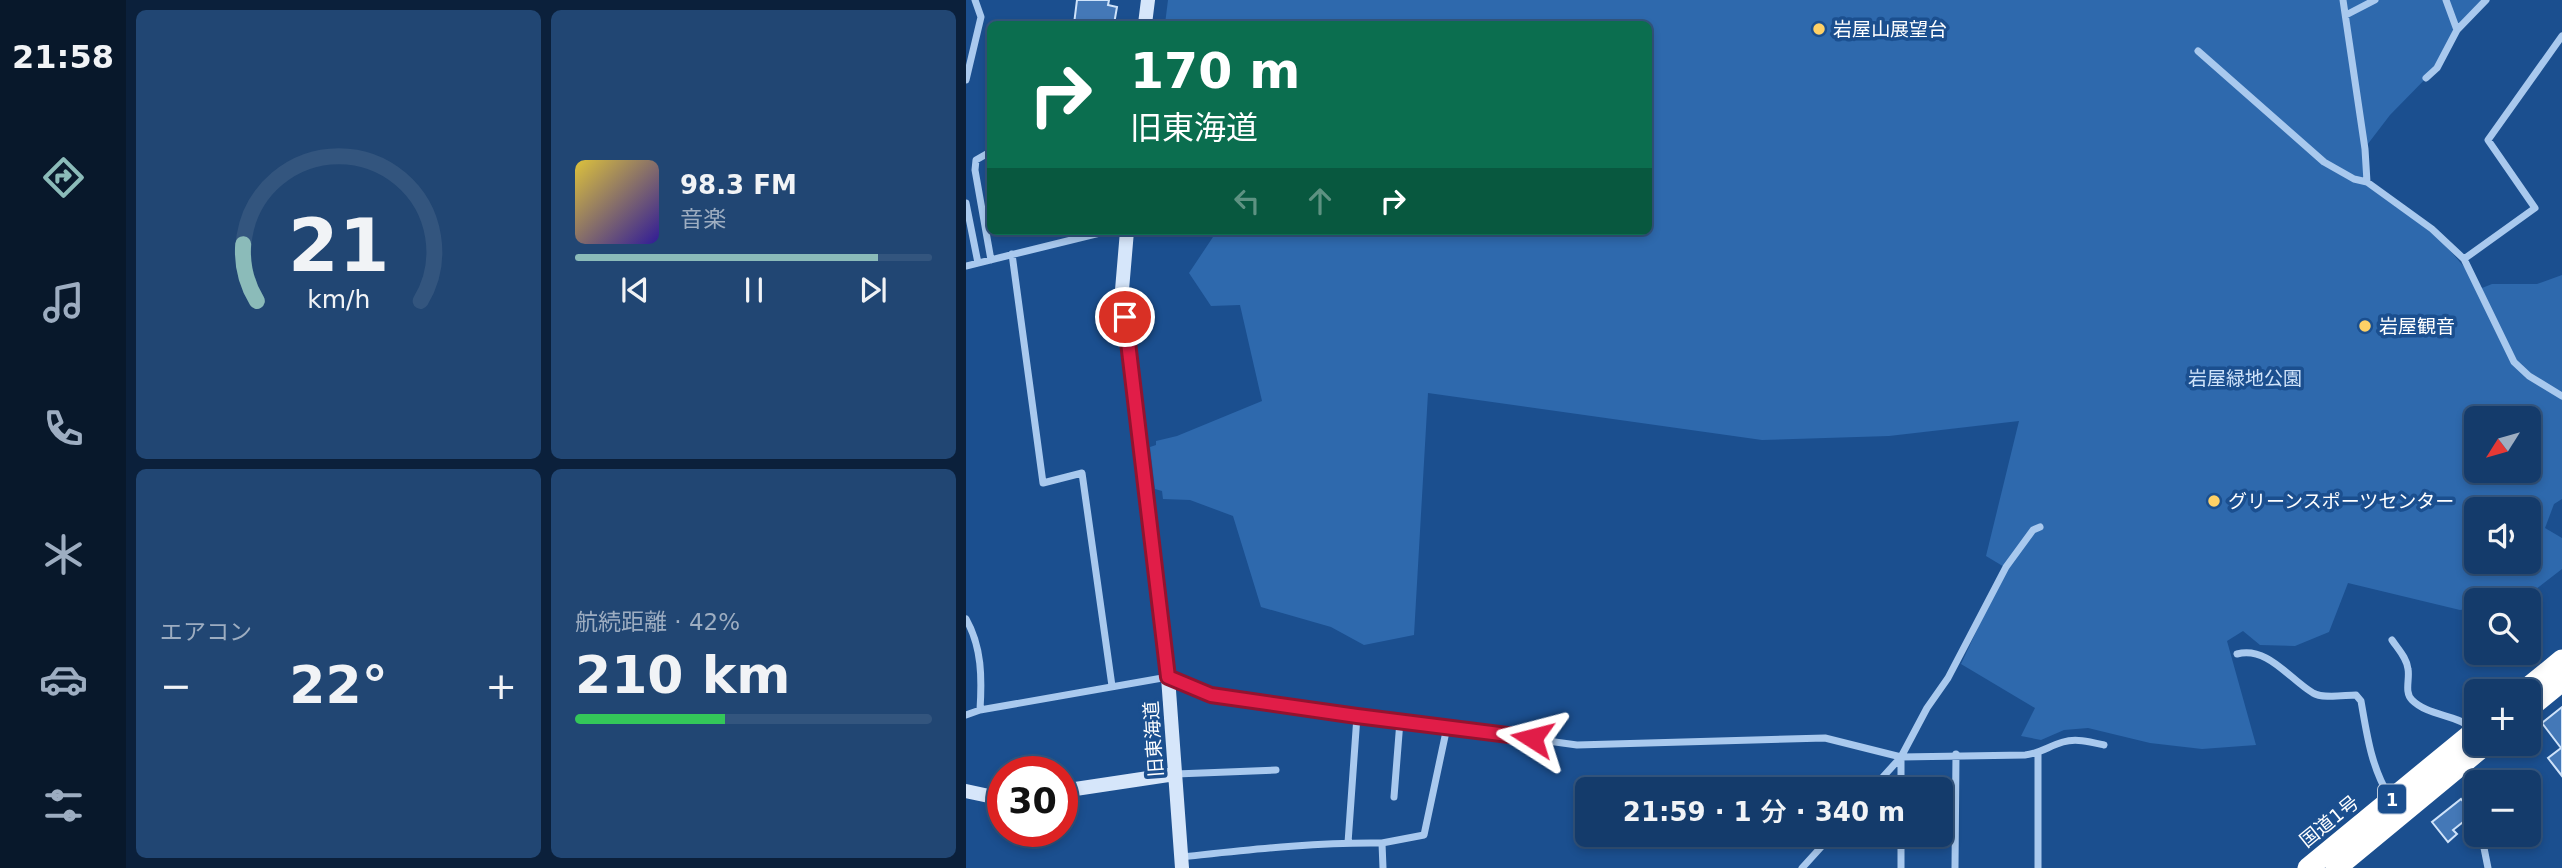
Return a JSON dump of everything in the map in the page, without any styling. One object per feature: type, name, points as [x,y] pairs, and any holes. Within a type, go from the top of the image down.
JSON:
[{"type":"highway","points":[[2539,679],[2562,660]]},
{"type":"highway","points":[[2541,698],[2562,681]]},
{"type":"highway","name":"国道1号","points":[[2308,868],[2392,799],[2464,746]]},
{"type":"highway","name":"国道1号","points":[[2336,868],[2462,764],[2467,756]]},
{"type":"street","points":[[966,80],[981,17],[975,0]]},
{"type":"street","points":[[1145,21],[1147,0]]},
{"type":"street","points":[[2343,0],[2365,149],[2367,182]]},
{"type":"street","points":[[2346,15],[2375,0]]},
{"type":"street","points":[[2446,0],[2457,30]]},
{"type":"street","points":[[2426,78],[2437,68],[2457,30],[2486,0]]},
{"type":"street","points":[[2464,259],[2535,208],[2488,140],[2562,36]]},
{"type":"street","points":[[2198,51],[2323,162],[2354,179],[2367,182],[2432,229],[2464,259],[2514,362],[2529,376],[2562,396]]},
{"type":"street","points":[[987,154],[976,160],[975,170],[991,260]]},
{"type":"street","points":[[966,203],[978,263]]},
{"type":"street","points":[[966,266],[1091,235]]},
{"type":"street","name":"旧東海道","points":[[1127,235],[1122,290],[1168,677],[1182,863]]},
{"type":"street","points":[[1012,254],[1044,483],[1082,473],[1112,686]]},
{"type":"street","points":[[1883,777],[1901,757],[1927,708],[1948,678],[2006,567],[2033,530],[2040,527]]},
{"type":"street","points":[[966,619],[974,633],[982,674],[980,709]]},
{"type":"street","points":[[2392,640],[2409,666],[2408,692],[2412,700],[2430,711],[2464,722]]},
{"type":"street","points":[[2237,654],[2248,652],[2270,660],[2315,695],[2356,695],[2361,701],[2371,758],[2378,778],[2392,799]]},
{"type":"street","points":[[966,716],[980,709],[1168,677],[1211,695],[1577,745],[1825,738],[1901,757],[2038,754],[2064,742],[2081,741],[2104,745]]},
{"type":"street","points":[[1348,843],[1357,716]]},
{"type":"street","points":[[1394,797],[1400,722]]},
{"type":"street","points":[[1182,863],[1262,848],[1382,843],[1424,835],[1447,727]]},
{"type":"street","points":[[1955,868],[1956,754]]},
{"type":"street","points":[[2038,754],[2038,868]]},
{"type":"street","points":[[1901,757],[1901,777]]},
{"type":"street","points":[[2462,764],[2470,770]]},
{"type":"street","points":[[1078,789],[1175,774],[1276,770]]},
{"type":"street","points":[[966,790],[987,795]]},
{"type":"street","points":[[1382,843],[1383,868]]},
{"type":"street","points":[[1802,868],[1821,847]]},
{"type":"street","points":[[1901,847],[1901,868]]},
{"type":"street","points":[[2486,847],[2488,868]]},
{"type":"green space","name":"岩屋緑地公園","points":[[1168,0],[2484,0],[2456,29],[2437,67],[2390,115],[2364,149],[2367,182],[2442,241],[2482,288],[2492,284],[2537,284],[2562,275],[2562,499],[2554,504],[2545,528],[2562,538],[2562,569],[2537,588],[2464,588],[2464,609],[2460,610],[2348,583],[2329,632],[2295,646],[2260,645],[2243,631],[2227,641],[2256,745],[2202,749],[2150,743],[2088,728],[2064,730],[2041,740],[2021,736],[2035,708],[1961,664],[2006,568],[1986,556],[2019,421],[1889,436],[1762,440],[1428,393],[1414,635],[1364,645],[1331,627],[1261,607],[1233,516],[1190,500],[1163,499],[1162,491],[1155,489],[1150,447],[1156,445],[1156,441],[1177,436],[1262,401],[1240,305],[1211,306],[1189,273],[1216,235],[1652,235],[1652,21],[1165,21]]},
{"type":"building","points":[[1077,0],[1109,0],[1108,5],[1117,7],[1115,21],[1074,21]]},
{"type":"building","points":[[2562,707],[2562,776],[2548,758],[2561,748],[2542,723]]},
{"type":"building","points":[[2461,799],[2464,803],[2464,821],[2453,830],[2457,834],[2448,842],[2432,822]]},
{"type":"place","name":"岩屋山展望台","points":[[1819,29]]},
{"type":"place","name":"岩屋観音","points":[[2365,326]]},
{"type":"place","name":"グリーンスポーツセンター","points":[[2214,501]]},
{"type":"route","points":[[1125,317],[1168,677],[1211,695],[1532,738]]}]
